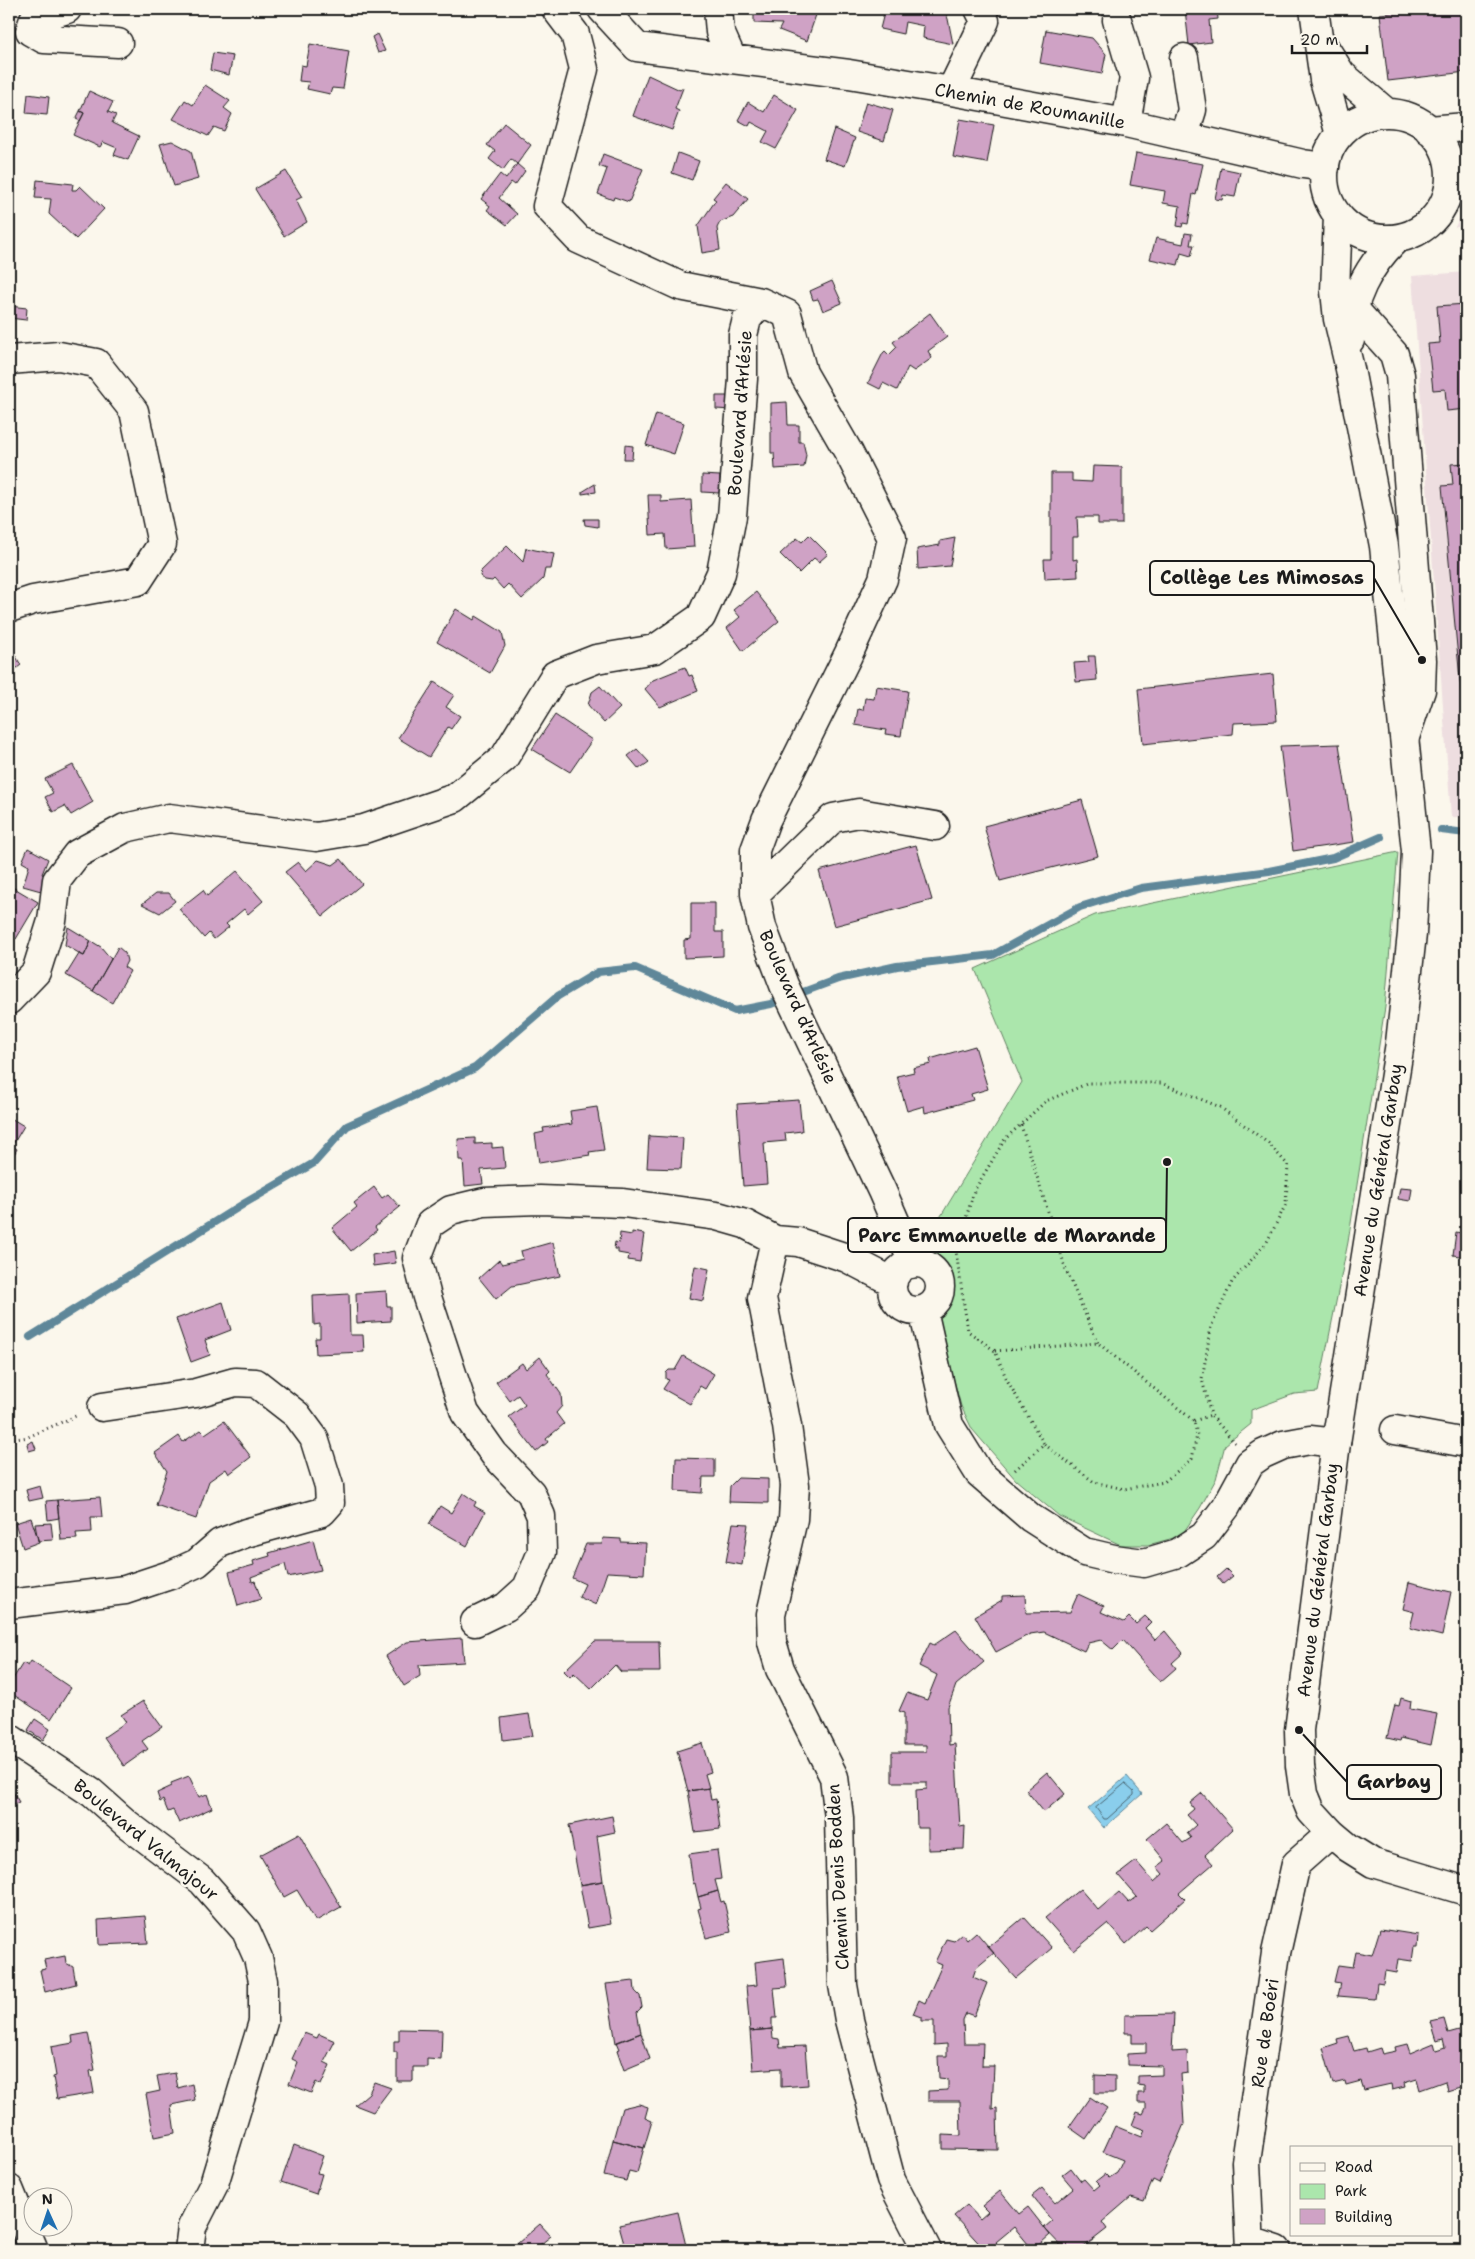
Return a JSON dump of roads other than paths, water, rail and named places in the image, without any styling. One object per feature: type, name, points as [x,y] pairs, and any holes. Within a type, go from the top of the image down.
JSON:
[{"type":"street","points":[[67,9],[34,19],[30,31],[44,39],[118,43]]},
{"type":"street","points":[[556,9],[575,34],[584,69],[547,206],[578,240],[680,286],[761,302]]},
{"type":"street","name":"Chemin de Roumanille","points":[[602,9],[637,46],[849,74],[951,91],[1126,123],[1303,164],[1325,167]]},
{"type":"street","points":[[718,9],[720,32],[732,59]]},
{"type":"street","points":[[951,91],[985,21],[979,9]]},
{"type":"street","points":[[1117,20],[1134,78],[1126,123]]},
{"type":"street","points":[[1316,21],[1341,74],[1388,113]]},
{"type":"street","points":[[1316,21],[1324,80],[1340,134]]},
{"type":"street","points":[[1184,58],[1192,110],[1184,136]]},
{"type":"street","points":[[1388,113],[1417,121],[1429,130],[1443,147],[1450,168],[1458,180],[1442,208],[1430,223],[1414,233],[1396,239],[1375,238],[1354,230],[1338,216],[1326,193],[1325,167],[1330,150],[1340,134],[1354,123],[1370,116],[1388,113]]},
{"type":"street","points":[[1429,130],[1466,127]]},
{"type":"street","name":"Avenue du Général Garbay","points":[[1338,216],[1335,291],[1338,319],[1350,369],[1384,546],[1416,851],[1412,934],[1390,1116],[1336,1443],[1299,1730],[1300,1766],[1304,1794],[1311,1811],[1331,1833],[1349,1848],[1373,1863],[1466,1891]]},
{"type":"street","name":"Avenue du Général Garbay","points":[[1350,369],[1350,334],[1354,309],[1372,265],[1396,239]]},
{"type":"street","name":"Boulevard d'Arlésie","points":[[9,1000],[36,972],[52,921],[57,880],[77,854],[125,828],[169,818],[316,837],[364,829],[455,798],[504,758],[555,675],[596,659],[655,649],[701,617],[721,573],[732,516],[743,379],[743,334],[747,319],[761,302],[787,314],[803,373],[849,453],[892,538],[883,579],[848,655],[766,820],[755,850],[755,894],[762,927],[788,994],[882,1191],[908,1251],[902,1273]]},
{"type":"street","points":[[1354,309],[1394,354],[1400,375],[1422,660],[1421,690],[1405,737]]},
{"type":"street","points":[[9,360],[59,356],[96,363],[134,411],[162,544],[138,582],[33,600],[9,608]]},
{"type":"street","points":[[755,894],[833,818],[860,813],[935,826]]},
{"type":"street","points":[[475,1622],[506,1607],[527,1588],[542,1552],[541,1516],[532,1493],[494,1454],[465,1413],[427,1297],[417,1258],[430,1224],[451,1210],[484,1202],[540,1200],[622,1203],[717,1216],[745,1224],[775,1240],[798,1242],[902,1273],[927,1266],[938,1277],[939,1293],[930,1306],[923,1310],[909,1310],[903,1307],[894,1296],[902,1273]]},
{"type":"street","name":"Chemin Denis Bodden","points":[[775,1240],[762,1298],[787,1426],[795,1485],[794,1519],[771,1614],[772,1642],[780,1669],[834,1777],[839,1818],[843,1985],[850,2020],[891,2180],[927,2250]]},
{"type":"street","points":[[923,1310],[949,1426],[980,1473],[1031,1518],[1084,1552],[1144,1563],[1178,1553],[1204,1536],[1226,1507],[1250,1463],[1282,1445],[1310,1440],[1336,1443]]},
{"type":"street","points":[[9,1604],[125,1590],[173,1574],[197,1563],[220,1543],[246,1533],[322,1512],[330,1503],[329,1486],[314,1438],[297,1415],[256,1383],[235,1382],[196,1393],[102,1407]]},
{"type":"street","points":[[1395,1430],[1466,1443]]},
{"type":"street","name":"Boulevard Valmajour","points":[[9,1738],[92,1793],[127,1824],[202,1881],[246,1931],[258,1958],[263,1981],[263,2022],[214,2184],[192,2227],[189,2250]]},
{"type":"street","name":"Rue de Boéri","points":[[1250,2246],[1246,2162],[1276,1953],[1296,1864],[1331,1833]]},
{"type":"street","points":[[9,2189],[34,2250]]},
{"type":"street","points":[[1250,2246],[1278,2250]]},
{"type":"water","points":[[1127,1776],[1142,1794],[1104,1828],[1088,1809]]},
{"type":"waterway","points":[[1441,830],[1466,833]]},
{"type":"waterway","points":[[30,1337],[245,1203],[314,1163],[347,1126],[475,1068],[558,996],[598,972],[635,968],[735,1011],[771,1004],[838,979],[897,966],[993,955],[1080,907],[1141,888],[1269,871],[1333,858],[1381,837]]},
{"type":"place","name":"Collège Les Mimosas","points":[[1422,660]]},
{"type":"place","name":"Parc Emmanuelle de Marande","points":[[1167,1162]]},
{"type":"place","name":"Garbay","points":[[1299,1730]]}]
